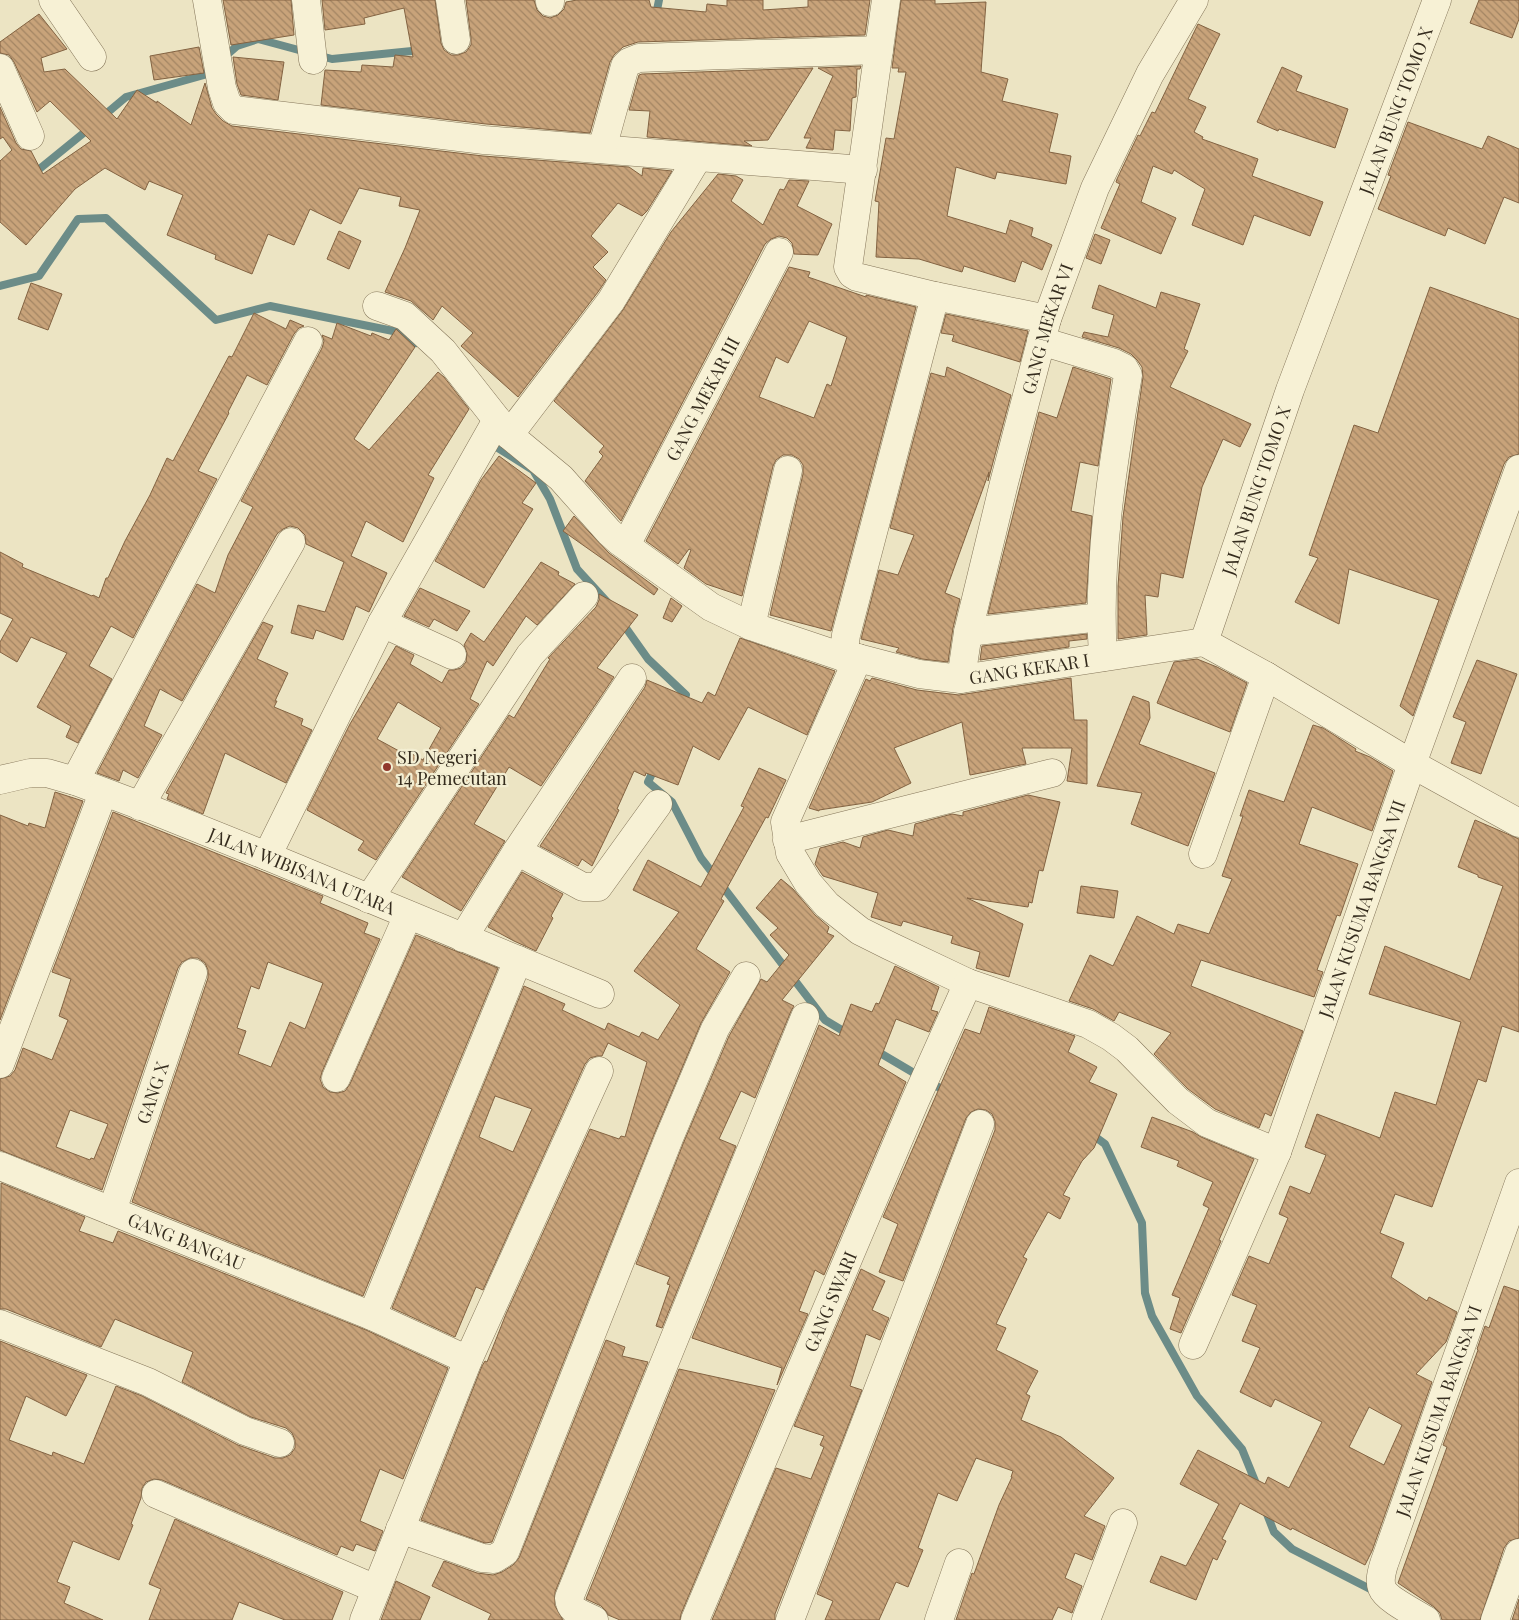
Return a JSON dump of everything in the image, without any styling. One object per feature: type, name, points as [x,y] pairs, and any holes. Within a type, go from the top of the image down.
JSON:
[{"type":"street","points":[[53,0],[92,57]]},
{"type":"street","points":[[206,0],[222,88],[225,99],[234,110],[484,140],[863,170]]},
{"type":"street","points":[[306,0],[313,60]]},
{"type":"street","points":[[450,0],[456,40]]},
{"type":"street","points":[[886,0],[848,267],[852,274],[857,277],[935,296],[1044,330],[1124,368],[1128,374],[1113,464],[1104,550],[1100,617],[1103,657]]},
{"type":"street","name":"GANG MEKAR VI","points":[[961,679],[968,632],[1044,330],[1095,188],[1150,74],[1194,0]]},
{"type":"street","name":"JALAN BUNG TOMO X","points":[[1204,642],[1290,390],[1437,0]]},
{"type":"street","points":[[602,149],[625,66],[639,58],[879,50]]},
{"type":"street","points":[[0,68],[30,136]]},
{"type":"street","points":[[267,856],[382,623],[494,434],[611,301],[698,157]]},
{"type":"street","name":"GANG MEKAR III","points":[[626,546],[779,252]]},
{"type":"street","points":[[935,296],[846,635],[850,658],[785,822],[790,853],[808,883],[827,905],[860,931],[968,983],[1088,1024],[1127,1049],[1178,1101],[1207,1123],[1276,1152]]},
{"type":"street","name":"GANG KEKAR I","points":[[377,306],[400,313],[443,351],[494,434],[561,478],[609,532],[626,546],[711,607],[751,626],[850,658],[919,674],[961,679],[1204,642]]},
{"type":"street","points":[[75,781],[308,341]]},
{"type":"street","name":"JALAN KUSUMA BANGSA VII","points":[[1193,1345],[1276,1152],[1412,764],[1519,469]]},
{"type":"street","points":[[751,626],[788,470]]},
{"type":"street","points":[[140,806],[291,542]]},
{"type":"street","points":[[369,899],[530,655],[584,596]]},
{"type":"street","points":[[968,632],[1100,617]]},
{"type":"street","points":[[382,623],[452,655]]},
{"type":"street","points":[[1204,642],[1266,676],[1412,764],[1519,823]]},
{"type":"street","points":[[1202,854],[1266,676]]},
{"type":"street","points":[[463,938],[517,851],[632,678]]},
{"type":"street","name":"JALAN WIBISANA UTARA","points":[[5,775],[46,773],[75,781],[267,856],[600,994]]},
{"type":"street","points":[[787,840],[1052,773]]},
{"type":"street","points":[[0,1064],[103,793]]},
{"type":"street","points":[[517,851],[583,887],[598,887],[658,804]]},
{"type":"street","points":[[336,1078],[408,915]]},
{"type":"street","points":[[372,1316],[518,960]]},
{"type":"street","name":"GANG X","points":[[112,1211],[193,973]]},
{"type":"street","points":[[400,1529],[482,1558],[494,1559],[505,1552],[673,1129],[715,1029],[746,976]]},
{"type":"street","name":"GANG SWARI","points":[[695,1620],[938,1047],[968,983]]},
{"type":"street","points":[[594,1620],[573,1610],[569,1604],[569,1598],[805,1017]]},
{"type":"street","points":[[364,1620],[468,1360],[600,1071]]},
{"type":"street","points":[[790,1620],[980,1124]]},
{"type":"street","name":"GANG BANGAU","points":[[0,1166],[372,1316],[468,1360]]},
{"type":"street","name":"JALAN KUSUMA BANGSA VI","points":[[1426,1620],[1395,1601],[1382,1588],[1380,1578],[1519,1183]]},
{"type":"street","points":[[0,1324],[148,1382],[245,1431],[280,1443]]},
{"type":"street","points":[[156,1494],[376,1589]]},
{"type":"street","points":[[1086,1620],[1123,1523]]},
{"type":"street","points":[[1495,1620],[1519,1554]]},
{"type":"street","points":[[939,1620],[959,1563]]},
{"type":"building","points":[[223,0],[291,0],[294,35],[231,45]]},
{"type":"building","points":[[322,0],[435,0],[441,43],[444,50],[451,55],[458,55],[466,52],[471,45],[466,0],[534,0],[537,10],[543,16],[550,18],[558,15],[564,9],[566,2],[577,0],[649,0],[651,7],[706,12],[707,4],[727,6],[727,0],[763,0],[763,10],[808,7],[808,0],[870,0],[865,35],[638,42],[623,47],[614,55],[610,62],[590,133],[486,124],[321,105],[325,70],[361,72],[362,65],[393,67],[395,55],[413,57],[404,8],[364,18],[365,24],[325,30]]},
{"type":"building","points":[[901,0],[935,0],[935,4],[986,2],[981,72],[1008,79],[1002,101],[1058,114],[1049,152],[1071,156],[1066,184],[997,172],[995,179],[956,167],[947,216],[1006,234],[1010,220],[1033,228],[1031,236],[1052,245],[1042,270],[1022,261],[1015,282],[964,266],[962,272],[919,259],[876,257],[879,202],[875,201],[886,138],[894,139],[906,72],[898,72],[899,68],[892,68]]},
{"type":"building","points":[[1479,0],[1519,0],[1519,19],[1512,38],[1470,23]]},
{"type":"building","points":[[39,14],[67,49],[41,58],[44,72],[65,69],[117,119],[137,90],[157,103],[157,101],[191,125],[205,83],[212,108],[223,121],[232,126],[483,156],[629,167],[642,176],[643,168],[672,171],[642,216],[618,203],[591,236],[608,252],[593,267],[606,280],[518,397],[461,346],[473,333],[442,306],[433,320],[411,301],[385,292],[420,210],[399,206],[401,197],[359,188],[341,224],[310,209],[294,245],[268,234],[252,274],[215,259],[216,255],[167,235],[183,195],[149,181],[145,190],[105,168],[75,189],[26,245],[0,222],[0,161],[12,150],[3,137],[0,139],[0,107],[16,143],[21,149],[31,151],[43,174],[91,141],[50,101],[37,112],[14,62],[9,55],[0,53],[0,42]]},
{"type":"building","points":[[1198,24],[1220,34],[1188,99],[1206,107],[1194,132],[1203,137],[1202,139],[1258,159],[1252,176],[1323,202],[1310,236],[1254,215],[1243,245],[1192,225],[1205,189],[1174,170],[1172,174],[1153,166],[1141,202],[1176,218],[1161,254],[1101,228],[1120,184],[1116,182],[1117,179],[1138,135],[1140,136],[1152,112],[1155,113]]},
{"type":"building","points":[[199,47],[204,73],[154,80],[150,56]]},
{"type":"building","points":[[233,57],[284,62],[278,100],[241,95],[237,84]]},
{"type":"building","points":[[861,66],[860,69],[857,69],[856,97],[852,98],[850,131],[835,130],[833,150],[806,148],[811,138],[804,138],[833,76],[818,68]]},
{"type":"building","points":[[1282,67],[1302,76],[1296,91],[1348,109],[1335,148],[1279,129],[1278,131],[1257,122]]},
{"type":"building","points":[[813,68],[768,140],[744,141],[752,146],[647,137],[650,111],[629,110],[639,75],[642,74]]},
{"type":"building","points":[[1408,122],[1482,149],[1488,136],[1519,149],[1519,203],[1504,197],[1485,244],[1448,228],[1445,236],[1378,209],[1391,176],[1388,175]]},
{"type":"building","points":[[718,174],[736,176],[743,180],[731,201],[763,225],[780,189],[784,190],[789,180],[809,181],[797,206],[832,224],[818,255],[794,254],[792,243],[787,238],[779,236],[765,244],[621,521],[585,481],[603,456],[599,452],[604,446],[554,401],[623,310],[671,232]]},
{"type":"building","points":[[339,231],[361,241],[349,269],[327,259]]},
{"type":"building","points":[[1095,234],[1110,240],[1101,264],[1086,258]]},
{"type":"building","points":[[789,267],[810,272],[808,277],[866,297],[866,295],[916,307],[831,631],[770,615],[803,474],[803,465],[799,459],[792,455],[783,455],[776,460],[773,466],[742,596],[706,584],[684,568],[691,550],[689,549],[678,564],[646,541]],"holes":[[[809,321],[847,337],[831,386],[827,384],[814,418],[759,397],[776,357],[788,363]]]},
{"type":"building","points":[[31,283],[62,294],[48,330],[18,319]]},
{"type":"building","points":[[1099,285],[1156,308],[1161,292],[1200,304],[1184,349],[1188,351],[1170,387],[1251,424],[1240,447],[1223,439],[1202,487],[1183,578],[1161,573],[1158,597],[1145,595],[1147,635],[1118,639],[1118,586],[1123,517],[1143,377],[1142,367],[1131,354],[1119,348],[1082,337],[1084,332],[1108,337],[1114,315],[1092,308]]},
{"type":"building","points":[[1430,287],[1519,319],[1519,454],[1509,457],[1504,464],[1413,716],[1400,706],[1439,600],[1349,569],[1339,624],[1295,602],[1318,558],[1309,555],[1354,425],[1378,433]]},
{"type":"building","points":[[254,313],[286,329],[290,320],[304,326],[299,328],[294,334],[267,385],[247,375],[198,471],[217,479],[133,638],[111,626],[89,666],[112,679],[78,743],[66,737],[71,726],[37,707],[67,653],[31,637],[17,662],[0,652],[0,642],[13,619],[0,613],[0,552],[23,564],[22,567],[99,598],[106,578],[108,578],[167,458],[173,461],[229,356],[232,357]]},
{"type":"building","points":[[946,314],[1028,331],[1020,362],[952,341],[954,335],[941,333]]},
{"type":"building","points":[[337,323],[371,336],[372,333],[389,340],[396,329],[415,347],[354,439],[369,450],[438,372],[469,409],[428,475],[434,478],[403,542],[366,521],[351,556],[387,573],[369,612],[356,606],[343,640],[316,630],[313,639],[291,633],[298,605],[325,612],[344,562],[306,544],[305,535],[298,528],[290,526],[283,529],[277,534],[182,701],[160,689],[144,726],[162,735],[138,778],[123,770],[119,781],[97,773],[197,584],[215,593],[228,555],[253,507],[241,501],[322,348],[324,341],[322,335],[332,339]]},
{"type":"building","points":[[947,367],[1011,395],[988,481],[989,472],[945,593],[960,599],[948,662],[922,659],[896,652],[899,648],[861,639],[879,570],[898,575],[914,535],[890,528],[931,373],[945,377]]},
{"type":"building","points":[[1073,367],[1111,379],[1098,466],[1080,462],[1071,511],[1092,516],[1086,603],[988,614],[1039,412],[1057,418]]},
{"type":"building","points":[[499,456],[536,483],[522,503],[533,509],[484,588],[435,561],[481,480]]},
{"type":"building","points":[[574,516],[609,553],[658,589],[654,595],[563,531]]},
{"type":"building","name":"SD Negeri 14 Pemecutan","points":[[541,562],[559,572],[558,575],[575,584],[537,625],[526,616],[493,666],[487,661],[470,699],[479,704],[376,860],[358,850],[364,841],[307,810],[350,724],[396,646],[414,655],[410,664],[442,683],[449,670],[461,668],[466,662],[467,653],[464,645],[471,633],[484,642]],"holes":[[[398,702],[441,728],[423,760],[412,754],[410,757],[377,739]]]},
{"type":"building","points":[[420,588],[470,611],[457,631],[434,619],[429,627],[404,616]]},
{"type":"building","points":[[599,594],[638,615],[597,668],[614,677],[541,786],[509,767],[474,824],[505,841],[461,911],[402,877],[509,715],[514,718],[550,659],[548,658],[596,607]]},
{"type":"building","points":[[671,598],[682,606],[672,622],[663,618]]},
{"type":"building","points":[[263,622],[273,626],[257,659],[288,673],[274,707],[303,719],[301,725],[312,730],[286,783],[225,753],[203,814],[167,799],[169,794],[166,793]]},
{"type":"building","points":[[1087,634],[1087,639],[1069,641],[1069,647],[980,660],[982,646]]},
{"type":"building","points":[[740,638],[835,671],[807,735],[748,707],[719,760],[693,746],[678,785],[646,773],[645,776],[634,771],[617,809],[619,810],[592,866],[582,859],[578,866],[540,846],[645,687],[647,680],[702,703],[708,692],[715,696]]},
{"type":"building","points":[[1197,659],[1247,683],[1230,732],[1157,703],[1174,662]]},
{"type":"building","points":[[1477,660],[1517,674],[1481,774],[1451,763],[1466,722],[1453,717]]},
{"type":"building","points":[[872,678],[917,690],[959,695],[1071,678],[1074,720],[1087,720],[1087,784],[1067,781],[1072,748],[1022,748],[1026,764],[970,775],[962,722],[894,748],[911,783],[872,802],[819,811],[809,808],[866,679],[870,681]]},
{"type":"building","points":[[1133,696],[1149,702],[1150,718],[1139,744],[1215,773],[1188,846],[1131,824],[1142,793],[1097,786]]},
{"type":"building","points":[[1313,725],[1323,728],[1356,749],[1355,751],[1370,757],[1393,771],[1372,831],[1312,807],[1299,844],[1358,864],[1340,916],[1337,915],[1317,970],[1323,972],[1314,997],[1201,960],[1191,986],[1303,1031],[1271,1116],[1265,1113],[1259,1128],[1215,1109],[1188,1089],[1154,1054],[1171,1033],[1119,1012],[1114,1021],[1093,1009],[1069,1001],[1090,955],[1113,966],[1137,916],[1174,934],[1178,924],[1209,934],[1232,879],[1222,876],[1243,816],[1240,816],[1249,790],[1284,802]]},
{"type":"building","points":[[759,768],[786,780],[768,818],[766,817],[721,899],[724,901],[696,949],[730,972],[701,1023],[655,1132],[492,1542],[485,1543],[421,1520],[482,1366],[485,1361],[487,1362],[506,1314],[590,1129],[619,1139],[621,1136],[625,1137],[647,1062],[608,1043],[602,1056],[590,1058],[585,1064],[483,1290],[476,1287],[455,1337],[392,1308],[524,986],[565,1004],[562,1010],[605,1030],[608,1023],[639,1037],[642,1032],[658,1040],[680,1005],[634,971],[679,912],[633,890],[648,860],[701,887],[744,807],[741,806]],"holes":[[[495,1096],[532,1109],[513,1152],[479,1137]]]},
{"type":"building","points":[[55,792],[83,801],[0,1020],[0,815],[28,826],[29,823],[45,828]]},
{"type":"building","points":[[1028,795],[1060,802],[1043,871],[1039,870],[1032,903],[1029,902],[1028,907],[967,898],[1023,924],[1009,977],[976,968],[980,952],[951,943],[953,936],[903,921],[901,926],[871,917],[878,893],[823,876],[815,864],[820,848],[843,842],[860,848],[863,837],[888,830],[913,836],[915,824],[952,814],[963,816],[963,812]]},
{"type":"building","points":[[113,812],[323,896],[320,903],[368,923],[364,933],[380,939],[322,1072],[320,1079],[323,1087],[330,1092],[338,1093],[345,1091],[350,1084],[416,935],[498,968],[363,1296],[132,1202],[208,978],[208,970],[205,963],[198,958],[190,958],[182,962],[178,968],[102,1190],[0,1150],[0,1079],[10,1076],[15,1070],[23,1048],[52,1060],[68,1020],[59,1016],[71,979],[52,972]],"holes":[[[268,962],[323,983],[305,1029],[290,1022],[271,1067],[238,1054],[246,1031],[237,1028],[251,986],[259,989]],[[70,1110],[108,1124],[94,1159],[91,1158],[90,1160],[56,1147]]]},
{"type":"building","points":[[1475,820],[1519,839],[1519,1032],[1502,1026],[1486,1082],[1478,1079],[1432,1207],[1395,1194],[1380,1233],[1404,1243],[1391,1277],[1427,1301],[1429,1297],[1457,1312],[1446,1342],[1416,1374],[1432,1382],[1372,1551],[1365,1565],[1292,1528],[1291,1530],[1240,1503],[1222,1539],[1226,1541],[1217,1560],[1213,1558],[1196,1600],[1150,1582],[1161,1556],[1186,1566],[1219,1504],[1180,1484],[1198,1450],[1265,1484],[1268,1477],[1289,1488],[1322,1422],[1275,1399],[1271,1407],[1240,1392],[1260,1348],[1242,1341],[1257,1305],[1232,1295],[1249,1256],[1269,1264],[1288,1218],[1279,1214],[1290,1186],[1310,1194],[1326,1155],[1305,1147],[1317,1114],[1380,1138],[1395,1092],[1436,1105],[1461,1022],[1369,994],[1385,946],[1470,980],[1503,886],[1458,867]],"holes":[[[1369,1407],[1402,1425],[1384,1465],[1349,1447]]]},
{"type":"building","points":[[522,872],[563,894],[536,951],[488,927]]},
{"type":"building","points":[[781,879],[829,927],[827,933],[834,936],[782,1000],[794,1006],[755,1098],[741,1091],[719,1139],[736,1146],[662,1328],[656,1326],[670,1285],[667,1284],[670,1277],[636,1264],[683,1144],[729,1036],[761,979],[767,982],[789,955],[770,935],[778,928],[756,908]]},
{"type":"building","points":[[1081,886],[1118,891],[1114,918],[1077,913]]},
{"type":"building","points":[[895,966],[939,987],[931,1010],[938,1012],[929,1032],[896,1019],[878,1065],[906,1082],[824,1275],[815,1270],[799,1311],[808,1314],[777,1385],[782,1368],[692,1338],[819,1025],[839,1036],[851,1004],[872,1012],[876,1003],[879,1004]]},
{"type":"building","points":[[989,1007],[1075,1036],[1068,1052],[1097,1067],[1089,1082],[1117,1094],[1094,1148],[1082,1161],[1063,1195],[1070,1198],[1060,1219],[1048,1212],[1023,1257],[1027,1259],[996,1324],[1006,1328],[996,1350],[1038,1371],[1026,1394],[1030,1396],[1021,1420],[1061,1437],[1114,1478],[1084,1516],[1105,1526],[1092,1560],[1075,1553],[1065,1578],[1082,1586],[1072,1613],[1058,1607],[1052,1620],[956,1620],[972,1573],[974,1574],[1013,1471],[976,1458],[957,1501],[938,1493],[918,1548],[923,1550],[908,1587],[896,1582],[879,1620],[825,1620],[833,1601],[817,1594],[995,1130],[995,1121],[992,1114],[986,1110],[978,1109],[971,1112],[966,1118],[903,1281],[879,1272],[898,1224],[883,1217],[965,1029],[980,1034]]},
{"type":"building","points":[[1152,1117],[1193,1132],[1254,1159],[1181,1333],[1170,1329],[1180,1298],[1172,1295],[1209,1208],[1203,1205],[1213,1182],[1177,1166],[1179,1161],[1141,1147]]},
{"type":"building","points":[[1,1183],[85,1217],[79,1231],[113,1243],[118,1231],[366,1330],[448,1368],[403,1479],[380,1469],[360,1521],[383,1531],[375,1551],[356,1544],[353,1551],[341,1546],[337,1555],[162,1480],[154,1479],[146,1482],[142,1488],[141,1498],[131,1524],[133,1525],[119,1560],[73,1541],[57,1582],[70,1587],[64,1603],[103,1620],[0,1620],[0,1341],[87,1375],[66,1416],[26,1396],[9,1440],[52,1456],[53,1452],[84,1464],[116,1386],[142,1396],[238,1445],[275,1458],[283,1458],[290,1455],[295,1448],[295,1440],[292,1433],[286,1428],[251,1417],[182,1382],[193,1352],[115,1319],[101,1347],[6,1309],[0,1309]]},
{"type":"building","points":[[861,1269],[885,1281],[872,1310],[889,1318],[880,1340],[866,1334],[850,1386],[862,1390],[775,1614],[775,1620],[712,1620],[776,1468],[811,1479],[824,1447],[820,1445],[824,1436],[794,1426]]},
{"type":"building","points":[[1504,1286],[1519,1291],[1519,1538],[1509,1541],[1504,1548],[1480,1620],[1442,1620],[1440,1613],[1434,1607],[1398,1583],[1447,1447],[1443,1445],[1485,1326],[1489,1328]]},
{"type":"building","points":[[606,1340],[625,1347],[622,1356],[648,1362],[555,1592],[555,1606],[563,1620],[488,1620],[491,1614],[432,1586],[444,1561],[477,1573],[493,1575],[513,1565],[519,1558]]},
{"type":"building","points":[[679,1369],[775,1390],[680,1620],[620,1620],[608,1615],[601,1606],[586,1599]]},
{"type":"building","points":[[175,1519],[343,1592],[332,1620],[285,1620],[239,1602],[232,1620],[149,1620],[161,1589],[149,1584]]},
{"type":"building","points":[[396,1581],[430,1597],[420,1620],[381,1620]]},
{"type":"building","points":[[1519,1599],[1519,1620],[1512,1620]]},
{"type":"waterway","points":[[650,12],[657,10],[659,0]]},
{"type":"waterway","points":[[222,59],[237,46],[258,39],[332,59],[422,50]]},
{"type":"waterway","points":[[101,118],[126,97],[204,75],[212,68]]},
{"type":"waterway","points":[[32,175],[91,127]]},
{"type":"waterway","points":[[0,286],[39,276],[78,219],[106,218],[216,320],[270,306],[398,332],[416,343]]},
{"type":"waterway","points":[[490,443],[533,470],[550,499],[577,569],[609,604]]},
{"type":"waterway","points":[[621,621],[648,659],[686,695],[682,704]]},
{"type":"waterway","points":[[655,767],[648,782],[672,802],[701,858],[825,1020],[850,1035]]},
{"type":"waterway","points":[[875,1050],[947,1091]]},
{"type":"waterway","points":[[1090,1133],[1105,1144],[1142,1223],[1145,1293],[1152,1316],[1197,1396],[1242,1449],[1257,1486]]},
{"type":"waterway","points":[[1265,1509],[1274,1532],[1292,1549],[1376,1592]]},
{"type":"place","name":"SD Negeri 14 Pemecutan","points":[[387,767]]}]
